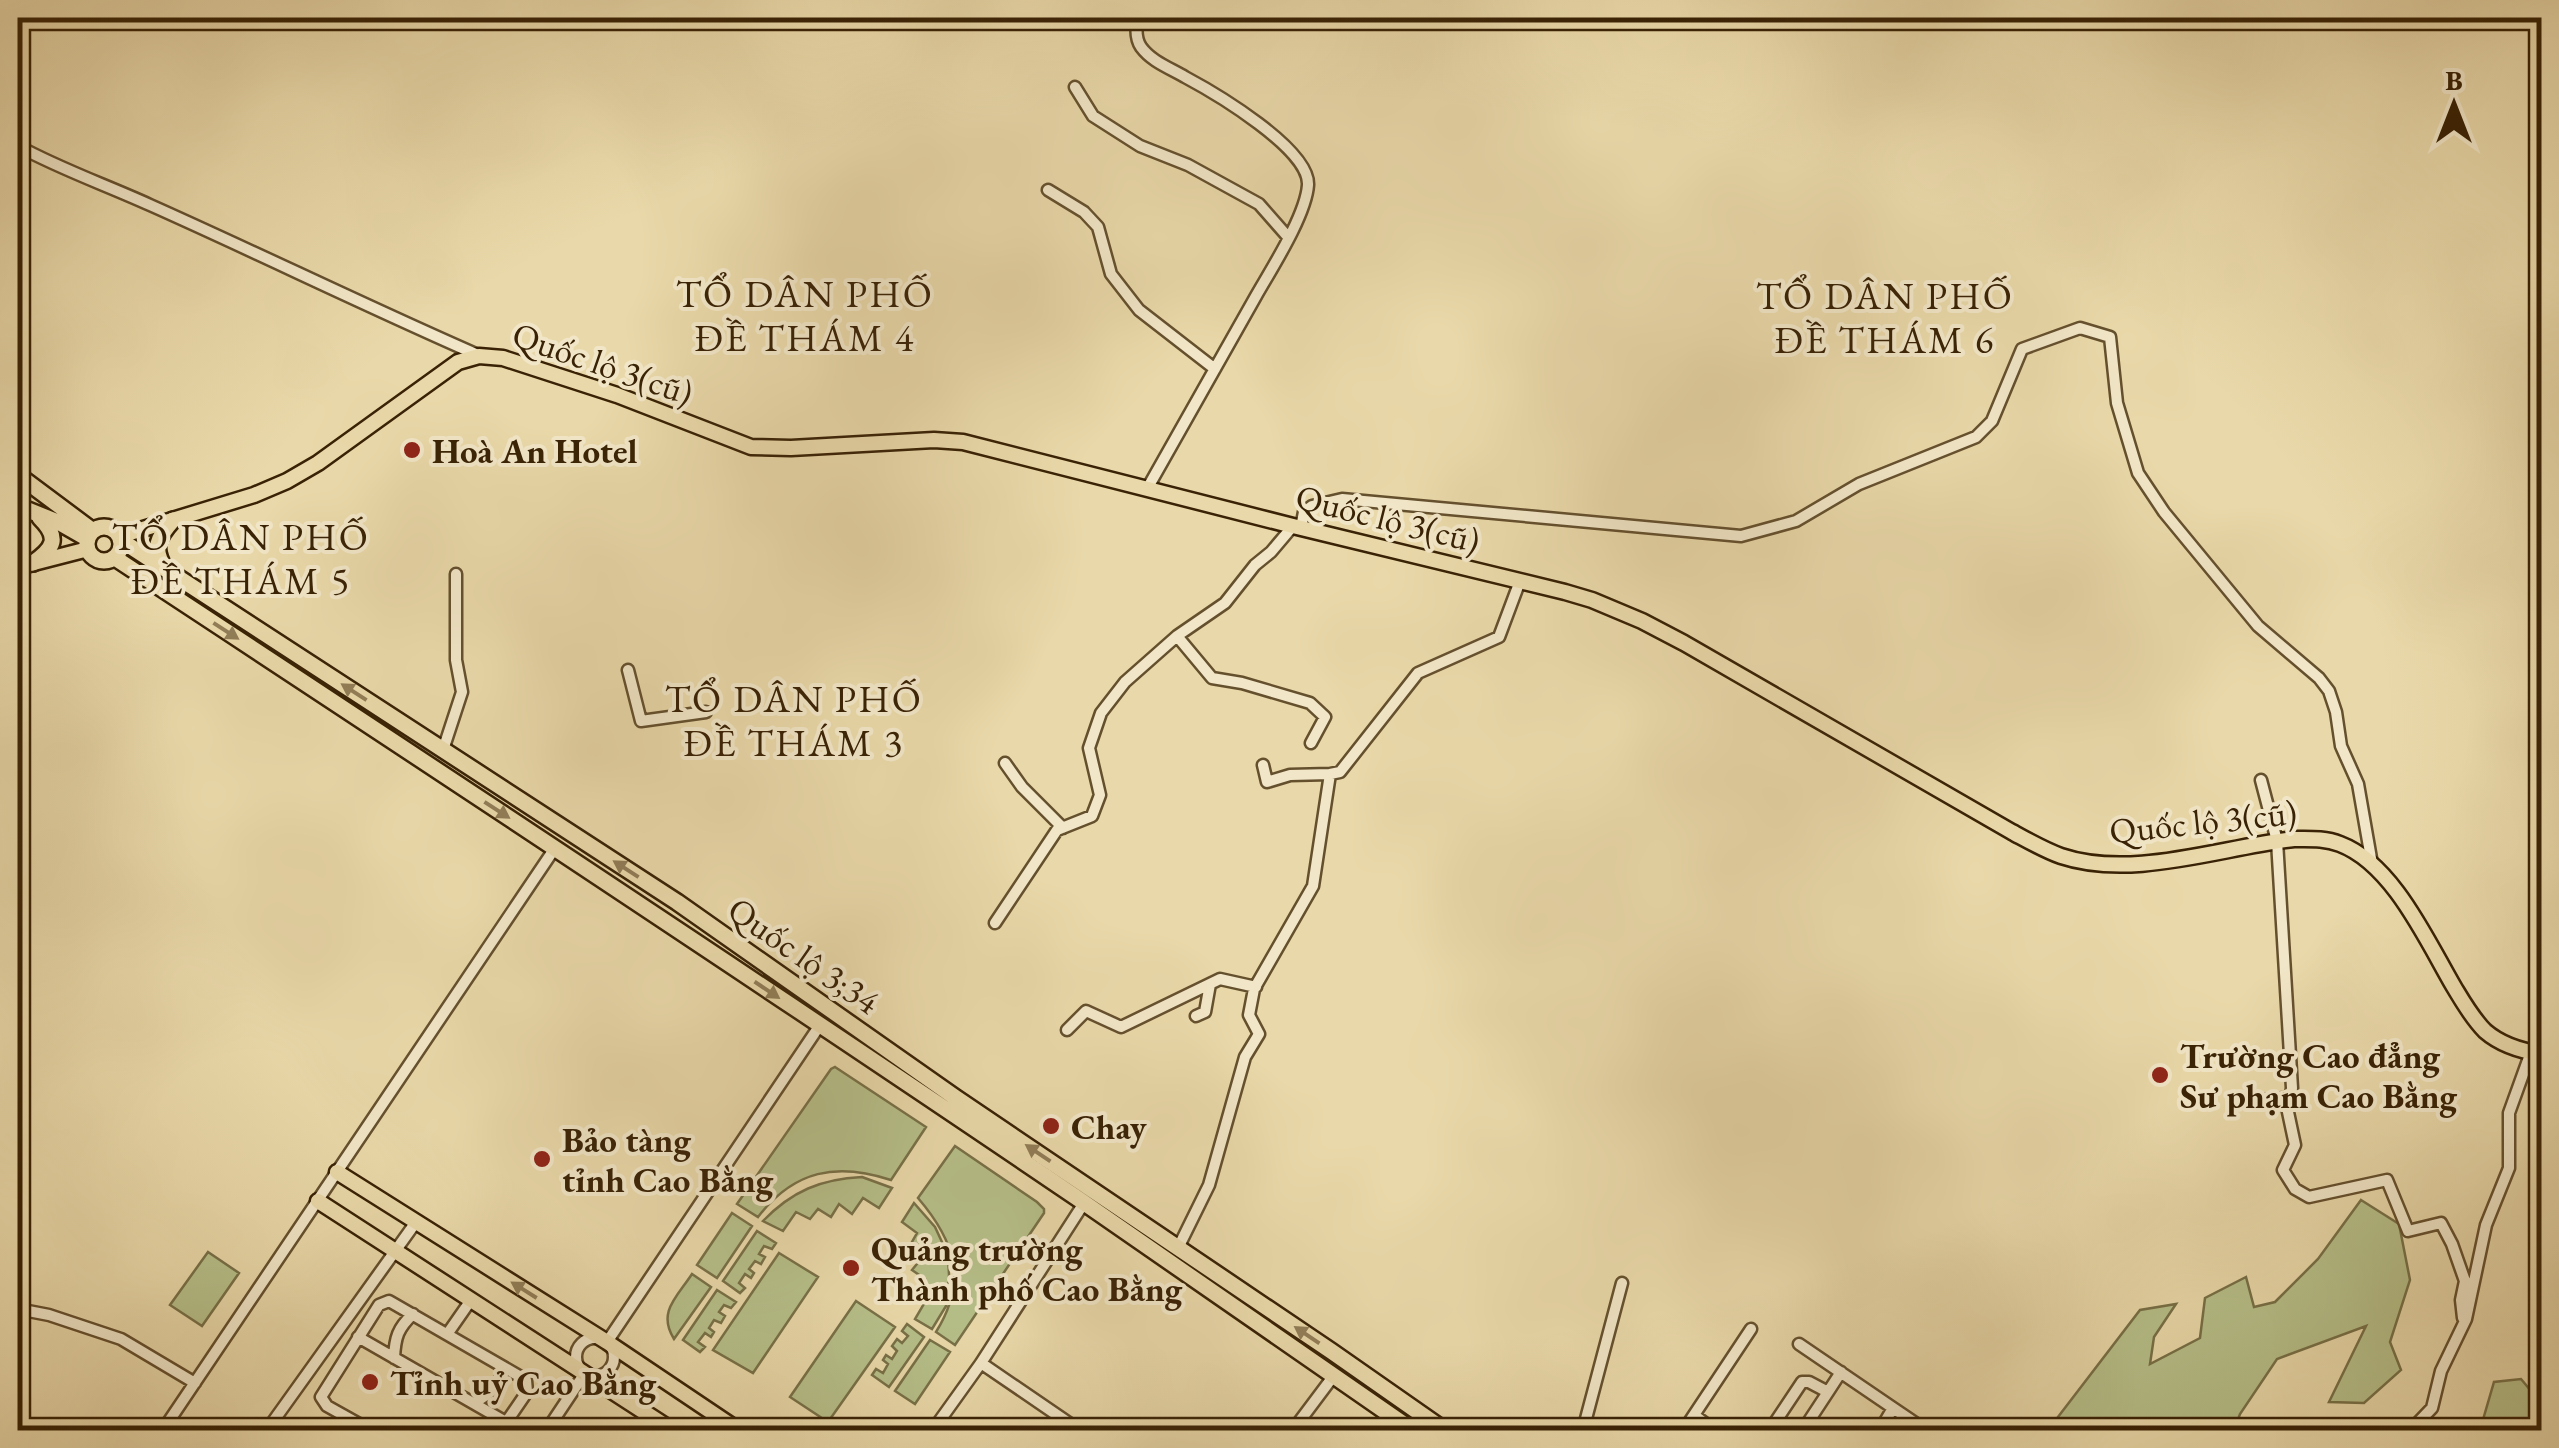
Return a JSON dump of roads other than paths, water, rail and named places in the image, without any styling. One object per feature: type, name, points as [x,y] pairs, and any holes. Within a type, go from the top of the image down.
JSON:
[{"type":"highway","points":[[18,475],[89,540],[97,560],[115,558],[121,550],[121,539],[106,526],[89,540]]},
{"type":"highway","points":[[26,509],[89,540]]},
{"type":"highway","points":[[25,565],[48,552],[53,543],[51,528],[26,509]]},
{"type":"highway","points":[[165,569],[157,557],[157,545],[173,520]]},
{"type":"highway","name":"Quốc lộ 3;34","points":[[121,539],[673,900],[1088,1196],[1332,1378],[1412,1430]]},
{"type":"highway","name":"Quốc lộ 3;34","points":[[115,558],[820,1025],[1088,1196],[1178,1248],[1444,1430]]},
{"type":"highway","points":[[661,919],[673,900]]},
{"type":"highway","points":[[820,1025],[830,1010]]},
{"type":"highway","points":[[1332,1378],[1361,1372]]},
{"type":"main road","name":"Quốc lộ 3(cũ)","points":[[121,539],[287,481],[458,362],[479,356],[504,358],[617,395],[751,446],[962,442],[1592,600],[1642,621],[2060,856],[2104,864],[2154,862],[2277,841],[2329,840],[2354,850],[2372,864],[2399,896],[2483,1029],[2505,1044],[2536,1053]]},
{"type":"main road","points":[[25,565],[89,540]]},
{"type":"main road","points":[[337,1172],[607,1342],[728,1428]]},
{"type":"main road","points":[[318,1201],[672,1430]]},
{"type":"street","points":[[1138,18],[1136,34],[1140,46],[1160,65],[1244,112],[1297,156],[1306,170],[1308,184],[1302,209],[1288,237],[1147,490]]},
{"type":"street","points":[[1075,87],[1093,116],[1140,146],[1188,164],[1259,204],[1288,237]]},
{"type":"street","points":[[18,146],[479,356]]},
{"type":"street","points":[[1048,190],[1084,212],[1098,227],[1112,274],[1139,310],[1215,369]]},
{"type":"street","points":[[995,923],[1057,830],[1092,816],[1100,795],[1089,748],[1100,713],[1126,682],[1177,636],[1225,603],[1255,565],[1272,552],[1312,506],[1342,500],[1741,536],[1796,521],[1858,484],[1976,437],[1992,421],[2022,350],[2080,328],[2110,337],[2117,403],[2138,473],[2155,499],[2258,626],[2320,678],[2329,691],[2342,746],[2358,784],[2372,864]]},
{"type":"street","points":[[443,750],[462,692],[456,660],[456,574]]},
{"type":"street","points":[[1263,765],[1267,782],[1290,775],[1340,772],[1418,672],[1499,637],[1520,580]]},
{"type":"street","points":[[1177,636],[1212,678],[1310,703],[1325,717],[1311,743]]},
{"type":"street","points":[[628,670],[640,721],[706,712]]},
{"type":"street","points":[[1006,763],[1022,787],[1063,828]]},
{"type":"street","points":[[1178,1248],[1209,1185],[1245,1057],[1259,1034],[1249,1015],[1256,987],[1313,886],[1330,774]]},
{"type":"street","points":[[2238,1104],[2285,1098],[2291,1095],[2292,1088],[2277,841],[2261,780]]},
{"type":"street","points":[[163,1430],[555,848]]},
{"type":"street","points":[[1068,1030],[1086,1011],[1121,1027],[1220,979],[1256,987]]},
{"type":"street","points":[[1196,1016],[1205,1012],[1210,984]]},
{"type":"street","points":[[607,1342],[820,1025]]},
{"type":"street","points":[[2411,1430],[2432,1408],[2441,1371],[2464,1324],[2486,1225],[2508,1168],[2509,1114],[2536,1053]]},
{"type":"street","points":[[2285,1098],[2295,1145],[2283,1170],[2295,1189],[2309,1197],[2387,1180],[2408,1231],[2441,1223],[2465,1281],[2461,1300],[2464,1324]]},
{"type":"street","points":[[933,1430],[981,1363],[1088,1196]]},
{"type":"street","points":[[267,1430],[416,1222]]},
{"type":"street","points":[[1583,1430],[1622,1283]]},
{"type":"street","points":[[448,1334],[471,1300]]},
{"type":"street","points":[[358,1337],[474,1403],[504,1426],[527,1392],[526,1380],[389,1301],[379,1305],[358,1337],[321,1397],[327,1406],[370,1430]]},
{"type":"street","points":[[18,1309],[49,1314],[121,1339],[195,1383]]},
{"type":"street","points":[[394,1358],[394,1338],[413,1314]]},
{"type":"street","points":[[1684,1430],[1751,1329]]},
{"type":"street","points":[[589,1339],[607,1342],[614,1352],[613,1365],[604,1374],[592,1376],[581,1369],[576,1358],[579,1346],[589,1339]]},
{"type":"street","points":[[1798,1344],[1924,1429]]},
{"type":"street","points":[[981,1363],[1079,1430]]},
{"type":"street","points":[[474,1403],[494,1392],[503,1366]]},
{"type":"street","points":[[1803,1430],[1842,1372]]},
{"type":"street","points":[[547,1430],[586,1373]]},
{"type":"street","points":[[1293,1430],[1332,1378]]},
{"type":"street","points":[[1770,1430],[1802,1382],[1828,1392]]},
{"type":"street","points":[[1880,1430],[1894,1408]]},
{"type":"street","points":[[1694,1415],[1714,1430]]},
{"type":"place","name":"Hoà An Hotel","points":[[412,450]]},
{"type":"place","name":"Trường Cao đẳng Sư phạm Cao Bằng","points":[[2160,1075]]},
{"type":"place","name":"Chay","points":[[1051,1126]]},
{"type":"place","name":"Bảo tàng tỉnh Cao Bằng","points":[[542,1159]]},
{"type":"place","name":"Quảng trường Thành phố Cao Bằng","points":[[851,1268]]},
{"type":"place","name":"Tỉnh uỷ Cao Bằng","points":[[370,1382]]},
{"type":"district","name":"TỔ DÂN PHỐ ĐỀ THÁM 4","points":[[805,315]]},
{"type":"district","name":"TỔ DÂN PHỐ ĐỀ THÁM 6","points":[[1885,317]]},
{"type":"district","name":"TỔ DÂN PHỐ ĐỀ THÁM 5","points":[[241,558]]},
{"type":"district","name":"TỔ DÂN PHỐ ĐỀ THÁM 3","points":[[794,720]]}]
